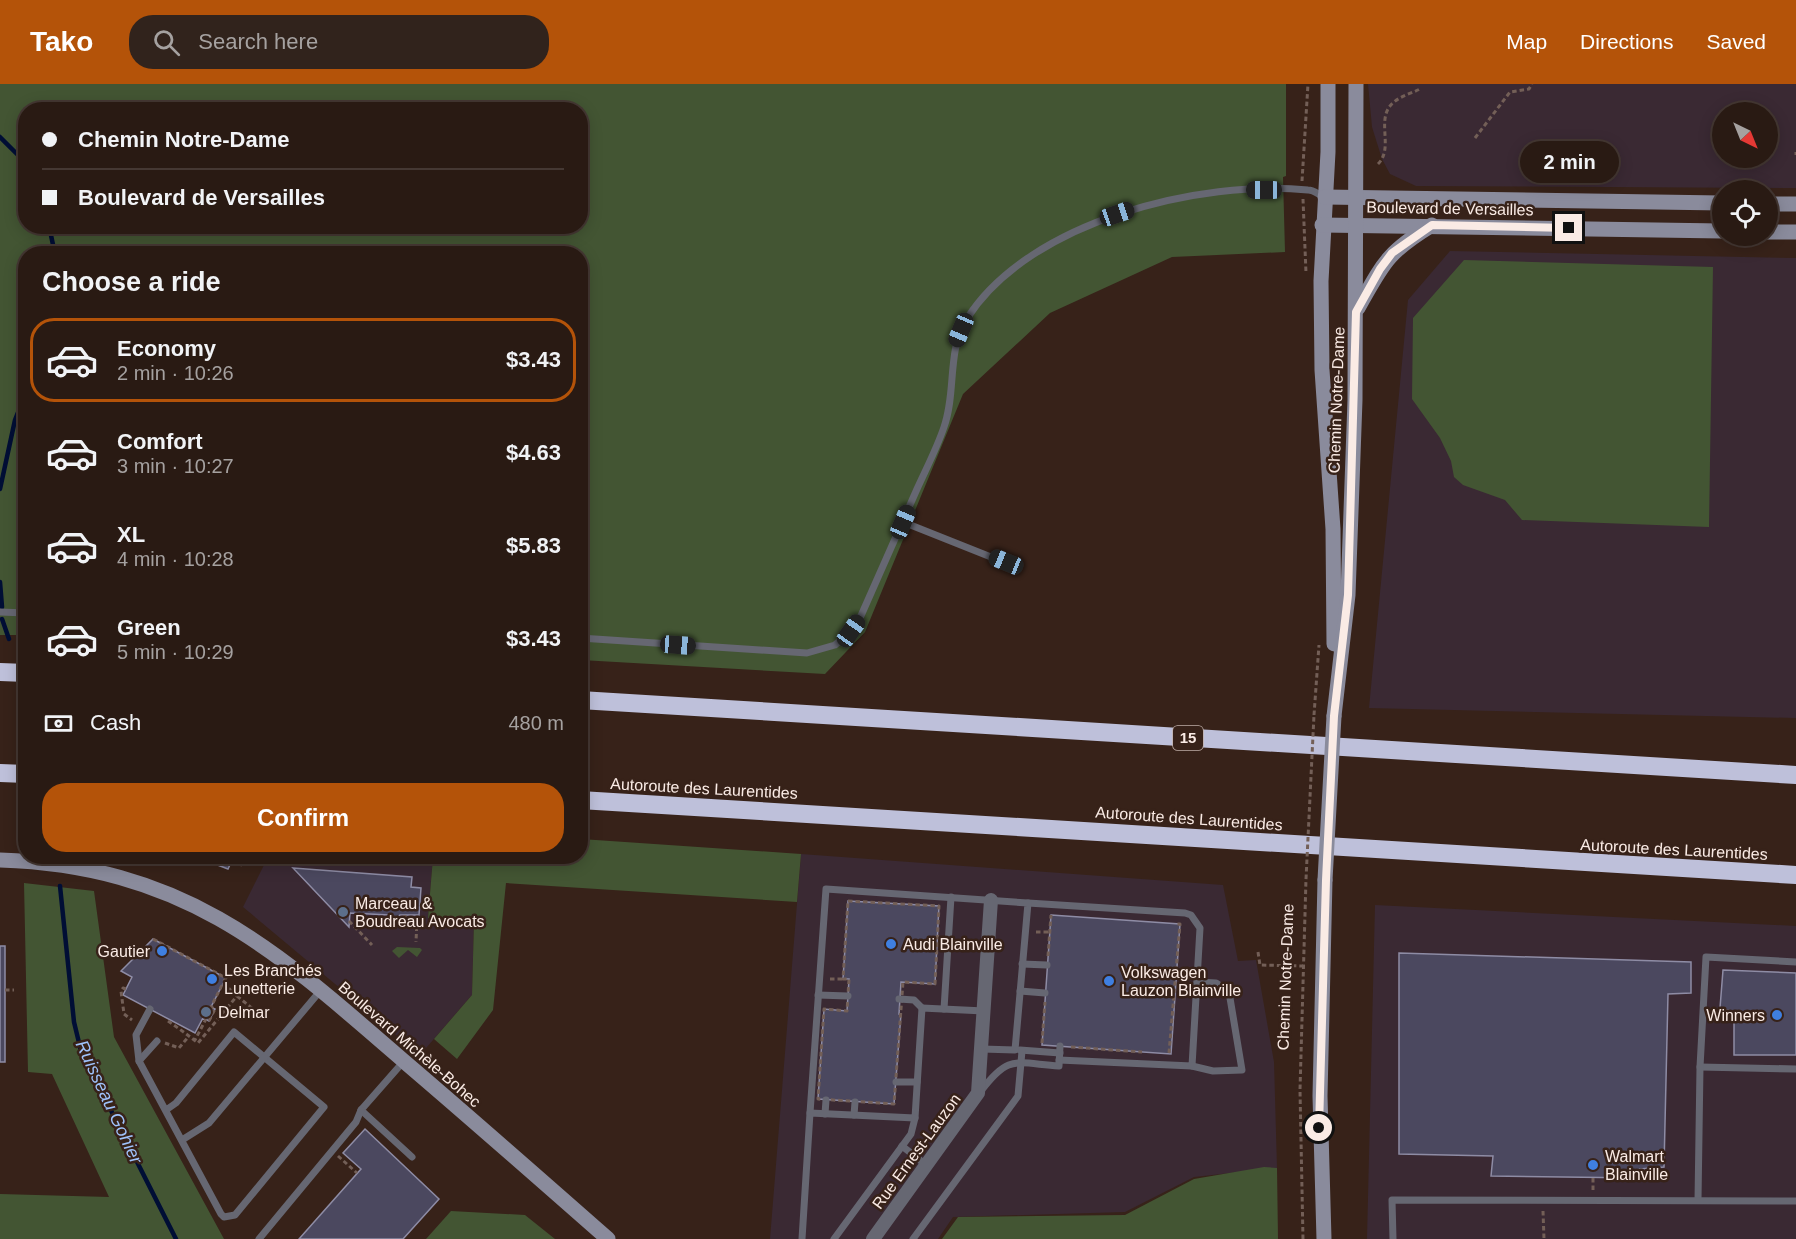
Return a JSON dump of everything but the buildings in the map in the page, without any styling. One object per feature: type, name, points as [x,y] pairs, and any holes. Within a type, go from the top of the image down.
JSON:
[{"type":"highway","points":[[0,672],[18,673]]},
{"type":"highway","name":"15","points":[[588,700],[1796,775]]},
{"type":"highway","points":[[0,773],[18,774]]},
{"type":"highway","name":"Autoroute des Laurentides","points":[[588,800],[1796,875]]},
{"type":"street","name":"Chemin Notre-Dame","points":[[1324,1239],[1319,1117],[1326,880],[1334,716],[1333,529],[1322,370],[1322,225],[1328,152],[1328,84]]},
{"type":"street","name":"Chemin Notre-Dame","points":[[1334,716],[1348,595],[1356,312],[1356,84]]},
{"type":"street","name":"Boulevard de Versailles","points":[[1324,197],[1712,203]]},
{"type":"street","points":[[1778,204],[1796,204]]},
{"type":"street","name":"Boulevard de Versailles","points":[[1322,225],[1712,231]]},
{"type":"street","points":[[1356,312],[1380,269],[1392,253],[1432,225]]},
{"type":"street","points":[[1778,232],[1796,232]]},
{"type":"street","name":"Boulevard Michèle-Bohec","points":[[0,860],[18,861]]},
{"type":"street","name":"Boulevard Michèle-Bohec","points":[[54,864],[95,870],[135,881],[176,896],[233,925],[321,990],[608,1239]]},
{"type":"street","name":"Rue Ernest-Lauzon","points":[[873,1239],[974,1100],[980,1088],[991,900]]},
{"type":"lane","points":[[588,639],[807,653],[827,649],[843,640],[860,618],[949,412],[953,355],[961,330],[978,304],[1012,272],[1055,242],[1096,223],[1162,200],[1245,190],[1311,190],[1324,197]]},
{"type":"lane","points":[[903,522],[1006,562]]},
{"type":"lane","points":[[0,612],[18,613]]},
{"type":"lane","points":[[802,1239],[826,889],[1191,915],[1201,933],[1192,1066]]},
{"type":"lane","points":[[944,1009],[951,897]]},
{"type":"lane","points":[[913,1239],[1018,1096],[1021,1064],[1019,1050],[1020,991],[1028,903]]},
{"type":"lane","points":[[1698,1200],[1700,1067],[1706,957],[1796,962]]},
{"type":"lane","points":[[1022,964],[1047,965]]},
{"type":"lane","points":[[982,1049],[1019,1050],[1060,1056],[1192,1066],[1213,1071],[1242,1070],[1229,992],[1216,983],[1198,982]]},
{"type":"lane","points":[[182,1140],[209,1123],[321,990]]},
{"type":"lane","points":[[1020,991],[1045,993]]},
{"type":"lane","points":[[818,995],[848,996]]},
{"type":"lane","points":[[899,999],[914,1000],[922,1008],[984,1011]]},
{"type":"lane","points":[[834,1239],[914,1129],[922,1008]]},
{"type":"lane","points":[[150,1009],[136,1035],[139,1060],[224,1218],[231,1218],[324,1107],[234,1032],[176,1103],[166,1110]]},
{"type":"lane","points":[[139,1060],[157,1041]]},
{"type":"lane","points":[[974,1100],[1000,1068],[1060,1056]]},
{"type":"lane","points":[[259,1239],[356,1122],[361,1110],[404,1061]]},
{"type":"lane","points":[[1700,1067],[1796,1069]]},
{"type":"lane","points":[[896,1082],[917,1082]]},
{"type":"lane","points":[[825,1114],[826,1100]]},
{"type":"lane","points":[[854,1115],[855,1102]]},
{"type":"lane","points":[[361,1110],[412,1157]]},
{"type":"lane","points":[[810,1113],[915,1118]]},
{"type":"lane","points":[[902,1146],[926,1165]]},
{"type":"lane","points":[[1393,1239],[1392,1200],[1796,1201]]},
{"type":"path","points":[[1302,180],[1308,84]]},
{"type":"path","points":[[1475,138],[1510,92],[1528,89],[1532,84]]},
{"type":"path","points":[[1378,164],[1385,158],[1385,118],[1388,109],[1398,99],[1420,89]]},
{"type":"path","name":"Chemin Notre-Dame","points":[[1303,1239],[1300,1090],[1306,879],[1314,715]]},
{"type":"path","points":[[849,979],[843,979],[848,901],[939,906],[935,984],[903,982]]},
{"type":"path","points":[[405,915],[405,918],[417,919],[416,942]]},
{"type":"path","points":[[1047,965],[1051,915],[1062,916]]},
{"type":"path","points":[[349,921],[372,945]]},
{"type":"path","points":[[1160,1053],[1171,1054],[1180,924],[1168,923]]},
{"type":"path","points":[[153,939],[226,978],[211,1007],[215,1010],[209,1021],[206,1019],[195,1040]]},
{"type":"path","points":[[1258,952],[1260,965],[1303,966]]},
{"type":"path","points":[[224,983],[253,1009]]},
{"type":"path","points":[[124,1014],[121,991],[123,988],[126,989]]},
{"type":"path","points":[[5,990],[14,990]]},
{"type":"path","points":[[1045,993],[1042,1045],[1060,1056],[1149,1052]]},
{"type":"path","points":[[168,1021],[198,1042],[237,996]]},
{"type":"path","points":[[847,1011],[824,1009],[818,1100],[855,1102]]},
{"type":"path","points":[[211,1017],[216,1021]]},
{"type":"path","points":[[157,1041],[179,1048],[189,1036]]},
{"type":"path","points":[[337,1155],[357,1173]]},
{"type":"path","points":[[1593,1177],[1593,1184]]},
{"type":"path","points":[[1543,1200],[1544,1239]]},
{"type":"shaded area","points":[[1368,84],[1796,84],[1796,188],[1778,188],[1778,180],[1712,180],[1712,188],[1416,186],[1390,174],[1382,159],[1372,127]]},
{"type":"shaded area","points":[[1450,251],[1796,258],[1796,718],[1369,708],[1408,300]]},
{"type":"shaded area","points":[[801,854],[1223,885],[1238,961],[1256,960],[1274,1062],[1277,1168],[1194,1177],[1125,1212],[953,1217],[938,1239],[770,1239]]},
{"type":"shaded area","points":[[264,864],[432,864],[428,917],[474,920],[472,995],[420,1055],[243,907]]},
{"type":"shaded area","points":[[1375,905],[1796,926],[1796,1239],[1367,1239]]},
{"type":"green space","points":[[0,84],[1286,84],[1286,176],[1283,177],[1285,252],[1172,257],[1050,313],[963,394],[865,632],[825,674],[588,660],[588,246],[18,246],[18,635],[0,635]]},
{"type":"green space","points":[[1464,260],[1713,267],[1709,527],[1522,520],[1505,500],[1463,485],[1454,477],[1451,461],[1440,438],[1412,399],[1413,318]]},
{"type":"green space","points":[[588,839],[801,854],[797,902],[506,883],[493,1010],[457,1059],[434,1039],[472,995],[474,921],[428,918],[432,864],[588,864]]},
{"type":"green space","points":[[24,883],[94,891],[114,1037],[224,1239],[0,1239],[0,1194],[109,1197],[52,1074],[28,1072]]},
{"type":"green space","points":[[397,947],[422,950],[417,957],[408,950],[399,958],[392,951]]},
{"type":"green space","points":[[1264,1167],[1277,1168],[1278,1239],[942,1239],[958,1217],[1125,1215],[1194,1179]]},
{"type":"green space","points":[[451,1211],[525,1215],[555,1239],[426,1239]]},
{"type":"waterway","name":"Ruisseau Gohier","points":[[0,137],[18,155]]},
{"type":"waterway","name":"Ruisseau Gohier","points":[[51,234],[53,246]]},
{"type":"waterway","name":"Ruisseau Gohier","points":[[0,489],[18,412]]},
{"type":"waterway","name":"Ruisseau Gohier","points":[[0,582],[2,607]]},
{"type":"waterway","name":"Ruisseau Gohier","points":[[2,619],[9,639]]},
{"type":"waterway","name":"Ruisseau Gohier","points":[[60,886],[74,1022],[81,1051],[176,1239]]},
{"type":"place","name":"Marceau & Boudreau Avocats","points":[[343,912]]},
{"type":"place","name":"Audi Blainville","points":[[891,944]]},
{"type":"place","name":"Gautier","points":[[162,951]]},
{"type":"place","name":"Les Branchés Lunetterie","points":[[212,979]]},
{"type":"place","name":"Volkswagen Lauzon Blainville","points":[[1109,981]]},
{"type":"place","name":"Delmar","points":[[206,1012]]},
{"type":"place","name":"Winners","points":[[1777,1015]]},
{"type":"place","name":"Walmart Blainville","points":[[1593,1165]]},
{"type":"route","points":[[1319,1128],[1326,880],[1334,716],[1348,595],[1356,312],[1384,261],[1402,243],[1432,225],[1569,228]]}]
